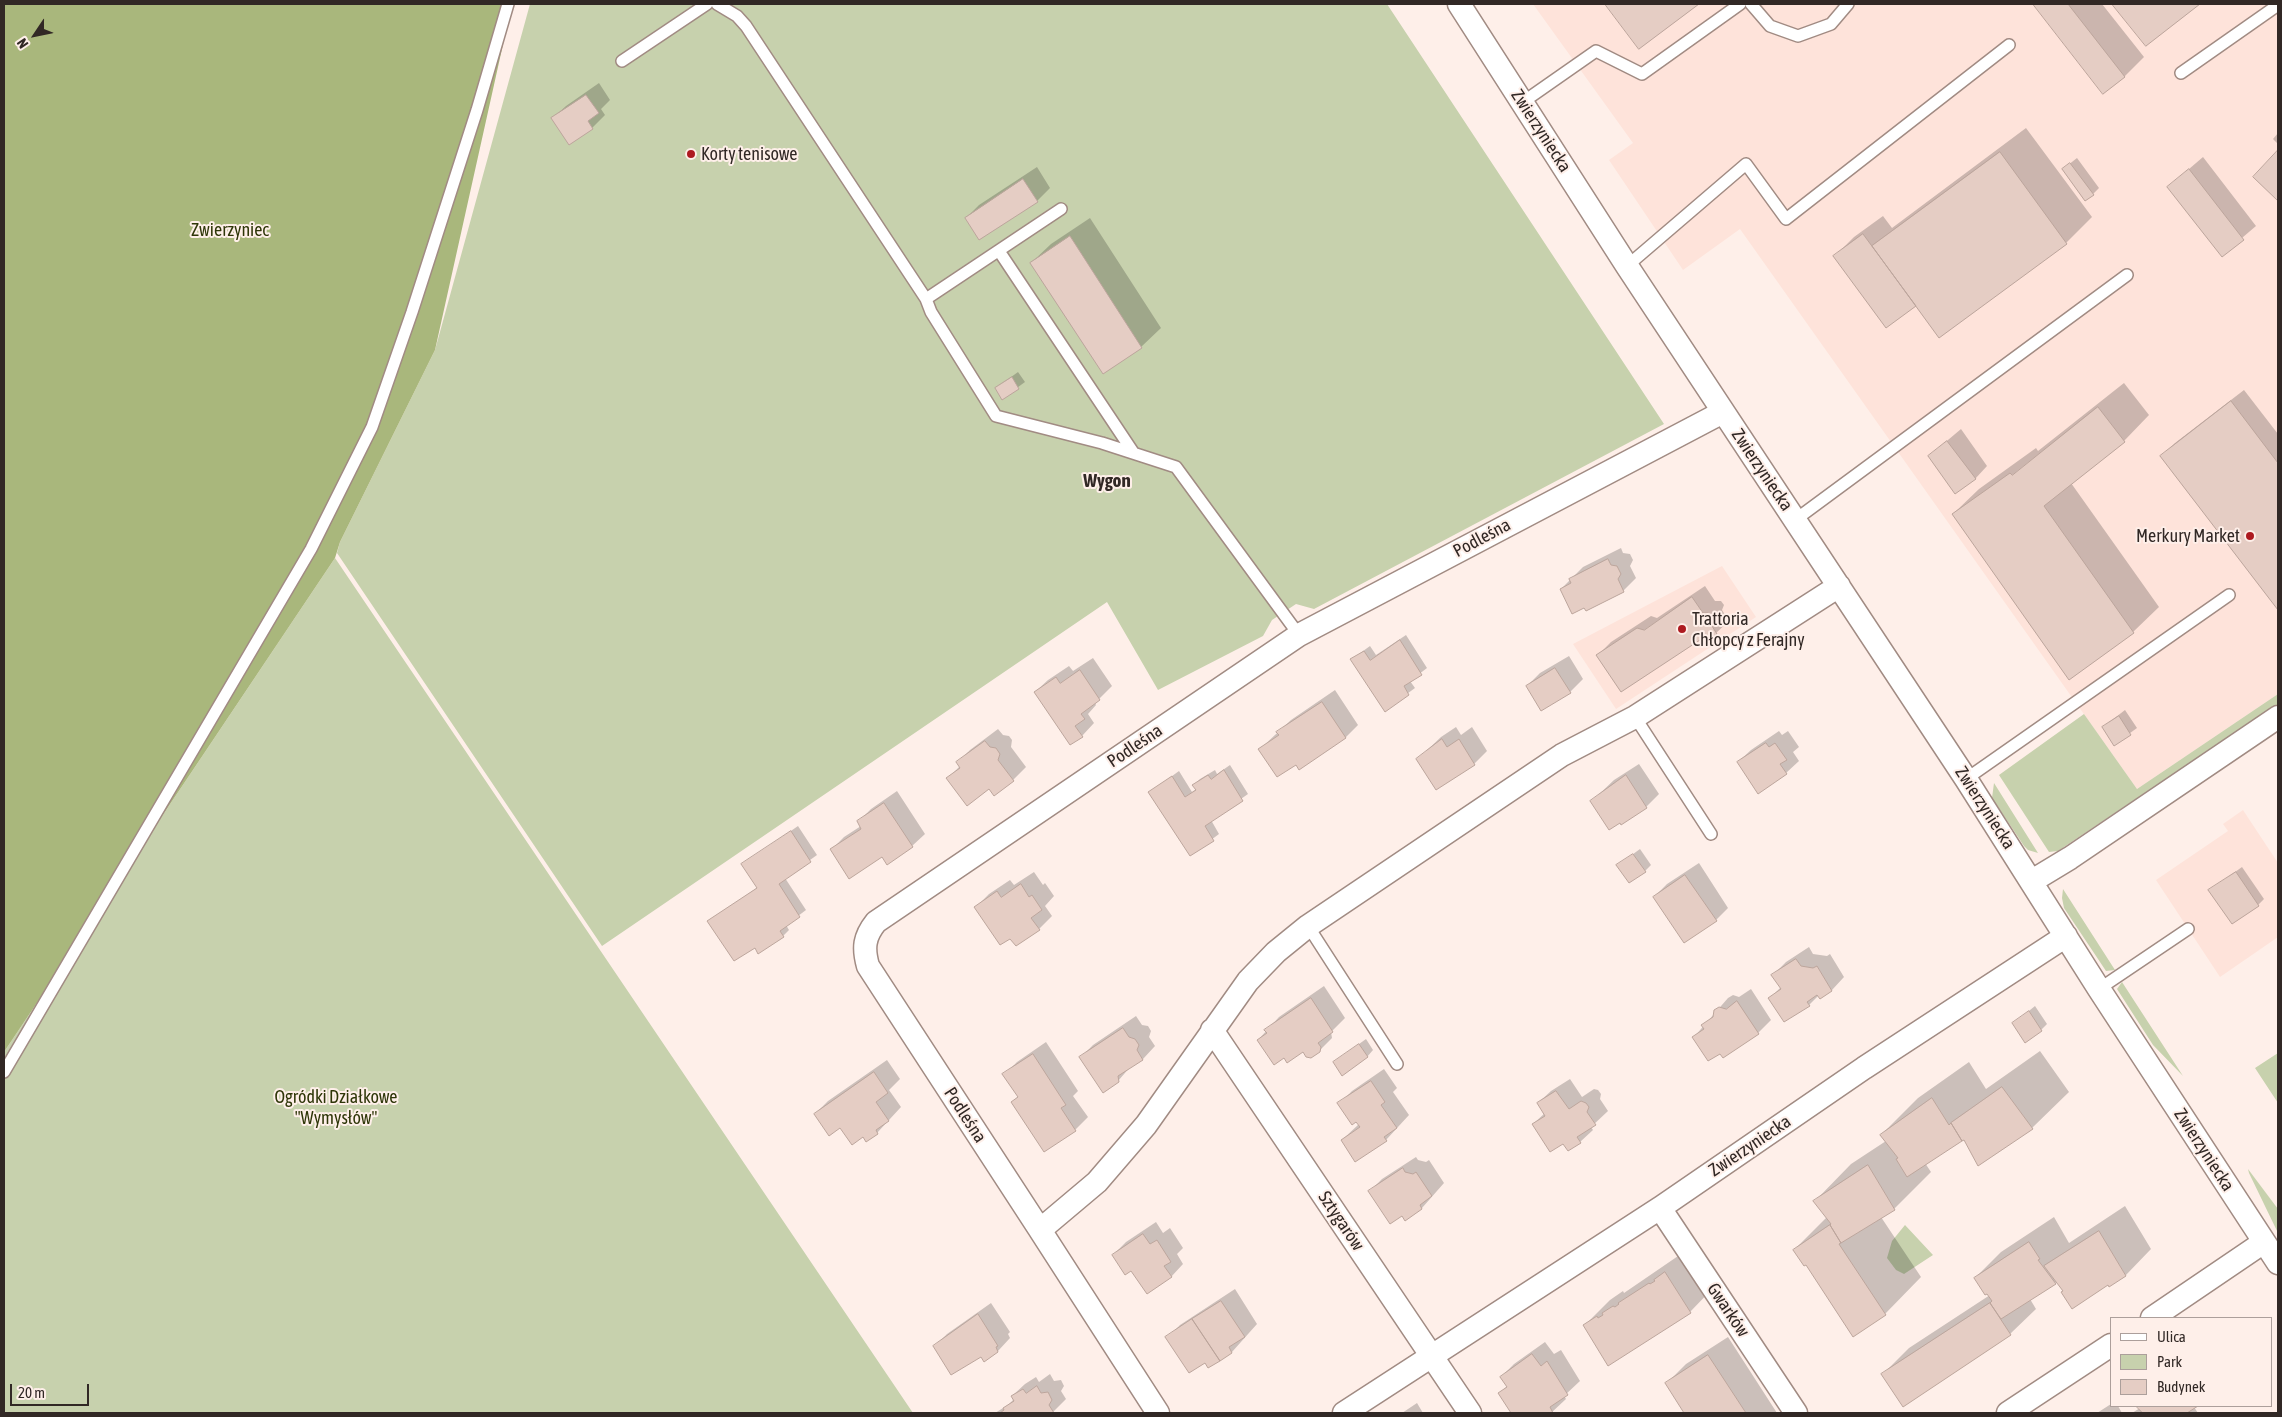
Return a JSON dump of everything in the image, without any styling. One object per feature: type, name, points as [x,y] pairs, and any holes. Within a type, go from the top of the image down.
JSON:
[{"type":"street","name":"Zwierzyniecka","points":[[1459,4],[1627,266],[1966,779],[2099,989],[2278,1263]]},
{"type":"street","name":"Podleśna","points":[[1158,1413],[868,966],[864,950],[866,935],[876,922],[1299,635],[1723,412]]},
{"type":"street","points":[[1040,1230],[1097,1182],[1146,1125],[1248,982],[1276,952],[1308,926],[1562,755],[1635,717],[1839,586]]},
{"type":"street","points":[[2032,881],[2070,858],[2278,717]]},
{"type":"street","name":"Zwierzyniecka","points":[[1344,1413],[1660,1208],[1864,1068],[2066,936]]},
{"type":"street","name":"Sztygarów","points":[[1212,1030],[1470,1413]]},
{"type":"street","name":"Gwarków","points":[[1660,1208],[1796,1413]]},
{"type":"street","points":[[2153,1317],[2264,1242]]},
{"type":"street","points":[[2008,1413],[2110,1346]]},
{"type":"lane","points":[[4,1072],[311,548],[372,427],[415,303],[477,110],[508,4]]},
{"type":"lane","points":[[622,61],[707,4]]},
{"type":"lane","points":[[718,4],[737,16],[747,27],[926,298],[931,312],[996,416],[1133,452],[1176,467],[1299,635]]},
{"type":"lane","points":[[1523,102],[1596,51],[1642,74],[1740,4]]},
{"type":"lane","points":[[1751,4],[1770,26],[1798,36],[1831,24],[1848,4]]},
{"type":"lane","points":[[2181,73],[2278,5]]},
{"type":"lane","points":[[1627,266],[1746,164],[1786,219],[2009,45]]},
{"type":"lane","points":[[926,298],[1060,209]]},
{"type":"lane","points":[[999,250],[1133,452]]},
{"type":"lane","points":[[1795,520],[2127,275]]},
{"type":"lane","points":[[1966,779],[2229,595]]},
{"type":"lane","points":[[1635,717],[1710,834]]},
{"type":"lane","points":[[1308,926],[1397,1064]]},
{"type":"lane","points":[[2099,989],[2188,929]]},
{"type":"shaded area","points":[[1533,4],[2278,4],[2278,694],[2137,789],[1740,229],[1683,270],[1609,160],[1633,143]]},
{"type":"shaded area","points":[[1722,566],[1756,617],[1616,709],[1573,644]]},
{"type":"shaded area","points":[[2243,810],[2278,863],[2278,937],[2220,977],[2156,880],[2228,831],[2223,824]]},
{"type":"green space","name":"Zwierzyniec","points":[[4,4],[512,4],[435,350],[340,542],[335,558],[4,1052]]},
{"type":"green space","points":[[530,4],[1387,4],[1664,424],[1314,609],[1296,604],[1272,620],[1263,636],[1158,690],[1107,602],[602,946],[337,553],[340,542],[435,350]]},
{"type":"green space","name":"Ogródki Działkowe \"Wymysłów\"","points":[[335,558],[913,1413],[4,1413],[4,1052]]},
{"type":"green space","points":[[2278,694],[2278,704],[2058,851],[2049,852],[1999,775],[2084,714],[2137,789]]},
{"type":"green space","points":[[1994,783],[2038,853],[2028,850],[2024,846],[1992,798]]},
{"type":"green space","points":[[2063,889],[2115,970],[2106,971],[2064,908]]},
{"type":"green space","points":[[2122,982],[2183,1076],[2153,1045],[2117,989]]},
{"type":"green space","points":[[2278,1053],[2278,1103],[2255,1068]]},
{"type":"green space","points":[[2248,1169],[2278,1209],[2278,1233],[2249,1173]]},
{"type":"green space","points":[[1905,1225],[1933,1255],[1904,1274],[1896,1270],[1887,1258],[1892,1241]]},
{"type":"building","points":[[1605,4],[1699,4],[1639,49]]},
{"type":"building","points":[[2033,4],[2068,4],[2125,77],[2103,94]]},
{"type":"building","points":[[2112,4],[2200,4],[2146,46]]},
{"type":"building","points":[[586,95],[599,113],[588,121],[593,129],[569,145],[551,118]]},
{"type":"building","points":[[2278,150],[2278,201],[2253,177]]},
{"type":"building","points":[[2000,152],[2067,244],[1939,338],[1872,246]]},
{"type":"building","points":[[2070,163],[2094,195],[2085,201],[2062,169]]},
{"type":"building","points":[[2189,169],[2244,240],[2222,257],[2167,187]]},
{"type":"building","points":[[1023,179],[1038,202],[979,240],[965,218]]},
{"type":"building","points":[[1863,234],[1916,306],[1886,328],[1833,256]]},
{"type":"building","points":[[1070,236],[1142,348],[1103,374],[1030,263]]},
{"type":"building","points":[[1012,377],[1019,389],[1002,400],[995,388]]},
{"type":"building","name":"Merkury Market","points":[[2231,401],[2278,463],[2278,610],[2160,456]]},
{"type":"building","points":[[2098,407],[2125,442],[2044,506],[2134,633],[2069,680],[1952,514],[2010,473],[2012,475]]},
{"type":"building","points":[[1947,441],[1976,479],[1955,494],[1928,456]]},
{"type":"building","points":[[1608,559],[1611,565],[1617,566],[1621,574],[1618,579],[1624,592],[1586,611],[1584,608],[1572,614],[1560,589],[1571,583],[1569,579]]},
{"type":"building","points":[[1692,597],[1703,613],[1708,613],[1712,619],[1710,623],[1717,634],[1705,642],[1703,638],[1621,692],[1596,655],[1637,628],[1644,630]]},
{"type":"building","points":[[1400,640],[1422,675],[1404,686],[1409,695],[1385,712],[1350,659],[1364,651],[1370,660]]},
{"type":"building","points":[[1555,668],[1571,693],[1541,711],[1526,686]]},
{"type":"building","points":[[1080,670],[1100,700],[1081,714],[1085,719],[1075,726],[1083,737],[1070,745],[1034,692],[1056,677],[1060,683]]},
{"type":"building","points":[[1322,702],[1346,738],[1299,770],[1296,765],[1277,777],[1258,749],[1279,735],[1276,732]]},
{"type":"building","points":[[2119,716],[2131,735],[2114,746],[2102,727]]},
{"type":"building","points":[[1442,739],[1447,747],[1459,739],[1475,765],[1436,790],[1416,759]]},
{"type":"building","points":[[985,741],[990,747],[996,748],[1000,754],[998,760],[1014,781],[994,796],[989,789],[967,806],[946,778],[960,768],[956,762]]},
{"type":"building","points":[[1766,743],[1769,747],[1775,743],[1787,760],[1780,764],[1787,774],[1758,794],[1737,762]]},
{"type":"building","points":[[1224,770],[1243,801],[1205,826],[1214,841],[1190,856],[1148,792],[1172,776],[1185,797],[1196,790],[1192,785],[1208,775],[1211,779]]},
{"type":"building","points":[[1626,775],[1647,808],[1621,825],[1620,823],[1609,830],[1590,801]]},
{"type":"building","points":[[884,803],[913,847],[887,865],[882,857],[849,879],[830,849],[861,829],[857,821]]},
{"type":"building","points":[[791,831],[811,862],[779,884],[800,917],[780,931],[784,937],[758,954],[755,948],[734,961],[707,921],[757,888],[741,864]]},
{"type":"building","points":[[1633,854],[1646,872],[1629,883],[1616,865]]},
{"type":"building","points":[[2236,872],[2259,906],[2232,924],[2208,890]]},
{"type":"building","points":[[1685,875],[1717,921],[1684,943],[1653,897]]},
{"type":"building","points":[[1021,884],[1029,897],[1032,895],[1042,910],[1031,918],[1040,930],[1016,946],[1010,939],[1000,945],[974,907],[997,891],[1001,897]]},
{"type":"building","points":[[1796,959],[1801,966],[1813,968],[1817,966],[1832,991],[1820,999],[1817,995],[1807,1002],[1810,1006],[1784,1022],[1768,998],[1781,989],[1771,975]]},
{"type":"building","points":[[1311,998],[1333,1032],[1318,1043],[1321,1047],[1320,1052],[1311,1058],[1306,1057],[1303,1052],[1287,1063],[1284,1058],[1274,1065],[1257,1040],[1267,1033],[1264,1030]]},
{"type":"building","points":[[1737,1001],[1759,1034],[1723,1058],[1720,1054],[1708,1061],[1692,1037],[1704,1029],[1701,1025],[1713,1017],[1714,1010],[1719,1007],[1726,1009]]},
{"type":"building","points":[[2029,1011],[2042,1031],[2025,1043],[2012,1023]]},
{"type":"building","points":[[1123,1028],[1129,1037],[1135,1039],[1139,1045],[1137,1050],[1143,1060],[1118,1076],[1119,1082],[1103,1093],[1079,1057]]},
{"type":"building","points":[[1359,1044],[1368,1057],[1342,1076],[1333,1062]]},
{"type":"building","points":[[1033,1054],[1066,1105],[1061,1108],[1076,1131],[1044,1152],[1011,1102],[1018,1097],[1002,1074]]},
{"type":"building","points":[[874,1072],[888,1093],[876,1102],[889,1121],[876,1130],[878,1134],[866,1142],[863,1137],[852,1145],[840,1128],[829,1136],[814,1114]]},
{"type":"building","points":[[1371,1081],[1385,1102],[1381,1105],[1397,1128],[1384,1137],[1387,1141],[1355,1162],[1341,1140],[1360,1127],[1356,1122],[1352,1125],[1337,1103]]},
{"type":"building","points":[[2002,1087],[2033,1129],[1978,1166],[1964,1140],[1962,1141],[1951,1123]]},
{"type":"building","points":[[1556,1091],[1569,1109],[1581,1101],[1586,1103],[1589,1107],[1587,1112],[1596,1125],[1577,1137],[1581,1143],[1568,1151],[1563,1144],[1550,1152],[1532,1124],[1545,1116],[1537,1103]]},
{"type":"building","points":[[1932,1098],[1949,1125],[1951,1123],[1962,1141],[1907,1177],[1896,1159],[1898,1158],[1880,1135]]},
{"type":"building","points":[[1868,1165],[1895,1210],[1841,1243],[1831,1224],[1813,1201]]},
{"type":"building","points":[[1403,1168],[1405,1172],[1413,1174],[1416,1172],[1432,1196],[1420,1205],[1422,1209],[1405,1221],[1402,1216],[1390,1224],[1368,1191]]},
{"type":"building","points":[[1830,1225],[1841,1243],[1839,1244],[1886,1315],[1853,1337],[1806,1265],[1804,1266],[1793,1250]]},
{"type":"building","points":[[2099,1231],[2126,1276],[2109,1287],[2108,1285],[2072,1309],[2061,1292],[2063,1291],[2044,1266]]},
{"type":"building","points":[[1143,1234],[1150,1244],[1157,1240],[1171,1262],[1164,1266],[1172,1277],[1147,1294],[1131,1271],[1125,1275],[1112,1255]]},
{"type":"building","points":[[2029,1242],[2040,1259],[2038,1260],[2056,1284],[2001,1319],[1990,1303],[1992,1301],[1987,1294],[1985,1295],[1974,1278]]},
{"type":"building","points":[[1665,1272],[1691,1313],[1608,1366],[1583,1325],[1597,1316],[1598,1318],[1603,1315],[1602,1313],[1613,1306],[1615,1307],[1618,1303],[1655,1281]]},
{"type":"building","points":[[1221,1301],[1245,1337],[1229,1347],[1232,1353],[1220,1361],[1192,1319]]},
{"type":"building","points":[[1990,1303],[2011,1335],[1903,1407],[1881,1374]]},
{"type":"building","points":[[978,1314],[998,1346],[996,1347],[998,1352],[984,1362],[981,1357],[951,1375],[933,1346]]},
{"type":"building","points":[[1192,1319],[1220,1361],[1208,1368],[1205,1363],[1189,1373],[1165,1337]]},
{"type":"building","points":[[1532,1354],[1541,1366],[1547,1361],[1568,1395],[1550,1407],[1553,1413],[1511,1413],[1498,1393],[1507,1387],[1500,1377]]},
{"type":"building","points":[[1708,1355],[1746,1413],[1684,1413],[1665,1383]]},
{"type":"building","points":[[1037,1386],[1041,1393],[1048,1392],[1052,1400],[1049,1405],[1054,1413],[1000,1413],[1004,1410],[1003,1408],[1014,1401],[1011,1396],[1023,1389],[1026,1393]]},
{"type":"building","points":[[2137,1407],[2196,1407],[2187,1413],[2143,1413]]},
{"type":"place","name":"Korty tenisowe","points":[[691,154]]},
{"type":"place","name":"Merkury Market","points":[[2250,536]]},
{"type":"place","name":"Trattoria Chłopcy z Ferajny","points":[[1682,629]]},
{"type":"district","name":"Wygon","points":[[1107,481]]}]
